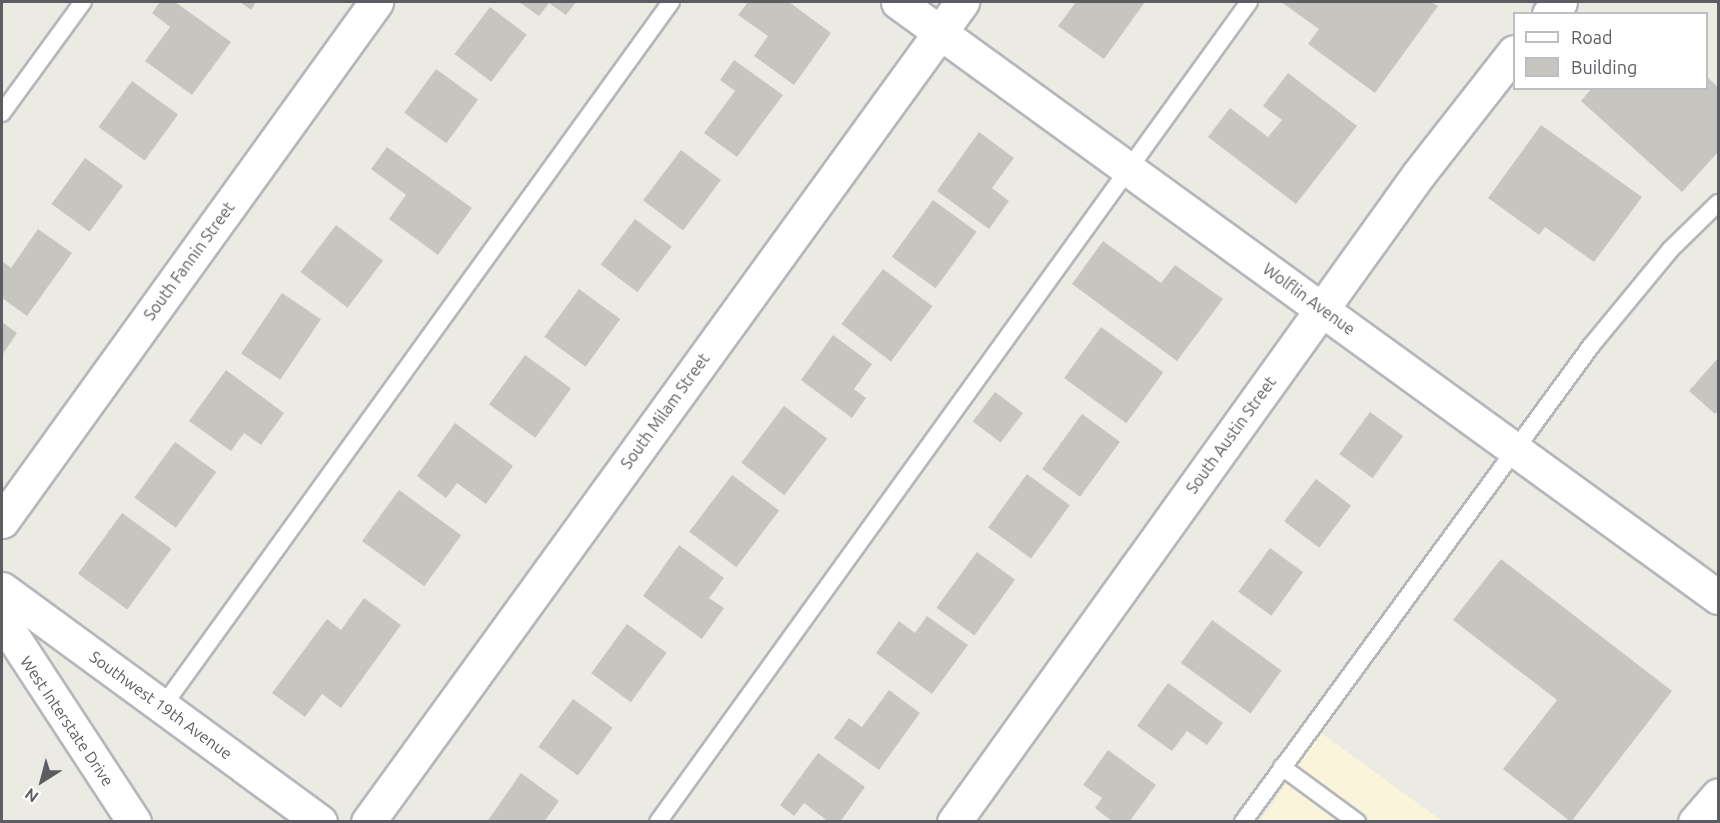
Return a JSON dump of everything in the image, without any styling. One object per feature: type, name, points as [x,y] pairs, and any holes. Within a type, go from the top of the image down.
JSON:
[{"type":"street","name":"South Fannin Street","points":[[2,520],[376,2]]},
{"type":"street","name":"Wolflin Avenue","points":[[898,2],[1719,597]]},
{"type":"street","name":"South Milam Street","points":[[368,822],[962,2]]},
{"type":"street","name":"South Austin Street","points":[[954,822],[1322,309],[1513,55]]},
{"type":"street","name":"Southwest 19th Avenue","points":[[2,589],[320,822]]},
{"type":"street","name":"West Interstate Drive","points":[[2,620],[134,822]]},
{"type":"street","points":[[1695,822],[1719,796]]},
{"type":"lane","points":[[2,113],[82,2]]},
{"type":"lane","points":[[163,706],[671,2]]},
{"type":"lane","points":[[658,822],[1249,2]]},
{"type":"lane","points":[[1243,822],[1513,447],[1670,250],[1719,203]]},
{"type":"lane","points":[[1282,767],[1357,822]]},
{"type":"shaded area","points":[[1321,733],[1442,821],[1259,822]]},
{"type":"building","points":[[160,2],[175,2],[231,42],[192,95],[145,61],[170,27],[152,13]]},
{"type":"building","points":[[240,2],[256,2],[251,10]]},
{"type":"building","points":[[519,2],[576,2],[566,15],[549,3],[539,16]]},
{"type":"building","points":[[748,2],[789,2],[831,33],[794,85],[754,56],[768,36],[738,15]]},
{"type":"building","points":[[1076,2],[1145,2],[1104,59],[1058,26]]},
{"type":"building","points":[[1281,2],[1431,2],[1438,6],[1375,93],[1308,44],[1319,29]]},
{"type":"building","points":[[490,7],[527,35],[491,82],[454,54]]},
{"type":"building","points":[[734,60],[783,95],[737,157],[704,133],[735,91],[720,80]]},
{"type":"building","points":[[436,69],[478,100],[446,143],[404,113]]},
{"type":"building","points":[[1288,73],[1357,126],[1296,204],[1208,137],[1230,108],[1268,137],[1282,120],[1263,106]]},
{"type":"building","points":[[1708,78],[1718,87],[1718,152],[1682,192],[1581,101],[1590,90],[1708,90]]},
{"type":"building","points":[[132,81],[178,115],[145,161],[98,127]]},
{"type":"building","points":[[1541,125],[1642,197],[1594,262],[1545,227],[1539,235],[1488,198]]},
{"type":"building","points":[[979,132],[1014,158],[992,188],[1009,201],[989,229],[937,191]]},
{"type":"building","points":[[387,147],[472,208],[438,255],[389,219],[406,195],[371,169]]},
{"type":"building","points":[[681,150],[721,180],[683,230],[643,200]]},
{"type":"building","points":[[85,158],[123,186],[90,232],[51,204]]},
{"type":"building","points":[[933,200],[977,232],[936,288],[892,257]]},
{"type":"building","points":[[635,219],[672,247],[637,292],[601,265]]},
{"type":"building","points":[[336,225],[383,261],[348,308],[300,272]]},
{"type":"building","points":[[38,229],[72,253],[27,316],[2,298],[2,261],[11,268]]},
{"type":"building","points":[[1103,241],[1161,283],[1175,265],[1223,299],[1177,361],[1072,284]]},
{"type":"building","points":[[883,269],[933,306],[891,361],[841,324]]},
{"type":"building","points":[[579,289],[620,319],[586,367],[544,337]]},
{"type":"building","points":[[282,293],[321,319],[280,380],[241,354]]},
{"type":"building","points":[[2,322],[17,333],[2,355]]},
{"type":"building","points":[[1101,327],[1163,372],[1126,423],[1064,378]]},
{"type":"building","points":[[833,335],[872,364],[854,389],[866,398],[852,418],[801,380]]},
{"type":"building","points":[[525,355],[571,389],[535,438],[489,404]]},
{"type":"building","points":[[1718,358],[1718,411],[1715,414],[1689,391]]},
{"type":"building","points":[[226,370],[284,413],[261,445],[244,433],[231,451],[189,421]]},
{"type":"building","points":[[995,392],[1023,413],[1001,443],[973,422]]},
{"type":"building","points":[[784,406],[827,438],[784,495],[741,463]]},
{"type":"building","points":[[1370,412],[1403,436],[1373,478],[1339,454]]},
{"type":"building","points":[[1082,414],[1120,442],[1080,497],[1042,469]]},
{"type":"building","points":[[455,423],[513,466],[486,504],[457,483],[446,498],[417,476]]},
{"type":"building","points":[[175,442],[216,472],[176,528],[134,498]]},
{"type":"building","points":[[1027,474],[1070,505],[1031,559],[988,527]]},
{"type":"building","points":[[732,475],[779,511],[736,567],[689,532]]},
{"type":"building","points":[[1316,479],[1351,505],[1319,548],[1284,521]]},
{"type":"building","points":[[399,490],[461,535],[424,586],[362,541]]},
{"type":"building","points":[[122,513],[171,549],[127,610],[78,574]]},
{"type":"building","points":[[679,545],[724,578],[709,598],[724,608],[702,639],[643,596]]},
{"type":"building","points":[[1270,548],[1303,572],[1271,616],[1238,592]]},
{"type":"building","points":[[977,552],[1015,580],[974,635],[936,608]]},
{"type":"building","points":[[1501,559],[1672,691],[1571,822],[1503,769],[1557,700],[1453,620]]},
{"type":"building","points":[[364,598],[401,625],[341,708],[322,694],[305,717],[272,693],[327,619],[341,630]]},
{"type":"building","points":[[927,616],[968,645],[932,694],[876,653],[899,621],[915,633]]},
{"type":"building","points":[[1212,620],[1282,671],[1250,713],[1181,663]]},
{"type":"building","points":[[627,624],[667,653],[631,702],[591,673]]},
{"type":"building","points":[[1168,683],[1223,723],[1207,745],[1187,731],[1172,751],[1137,726]]},
{"type":"building","points":[[889,690],[920,713],[879,770],[834,738],[849,718],[862,727]]},
{"type":"building","points":[[573,699],[613,728],[578,776],[538,747]]},
{"type":"building","points":[[1108,750],[1156,785],[1129,822],[1113,822],[1095,808],[1102,798],[1083,785]]},
{"type":"building","points":[[818,753],[865,787],[840,822],[829,822],[804,803],[794,816],[780,805]]},
{"type":"building","points":[[521,773],[559,801],[544,822],[487,822]]}]
